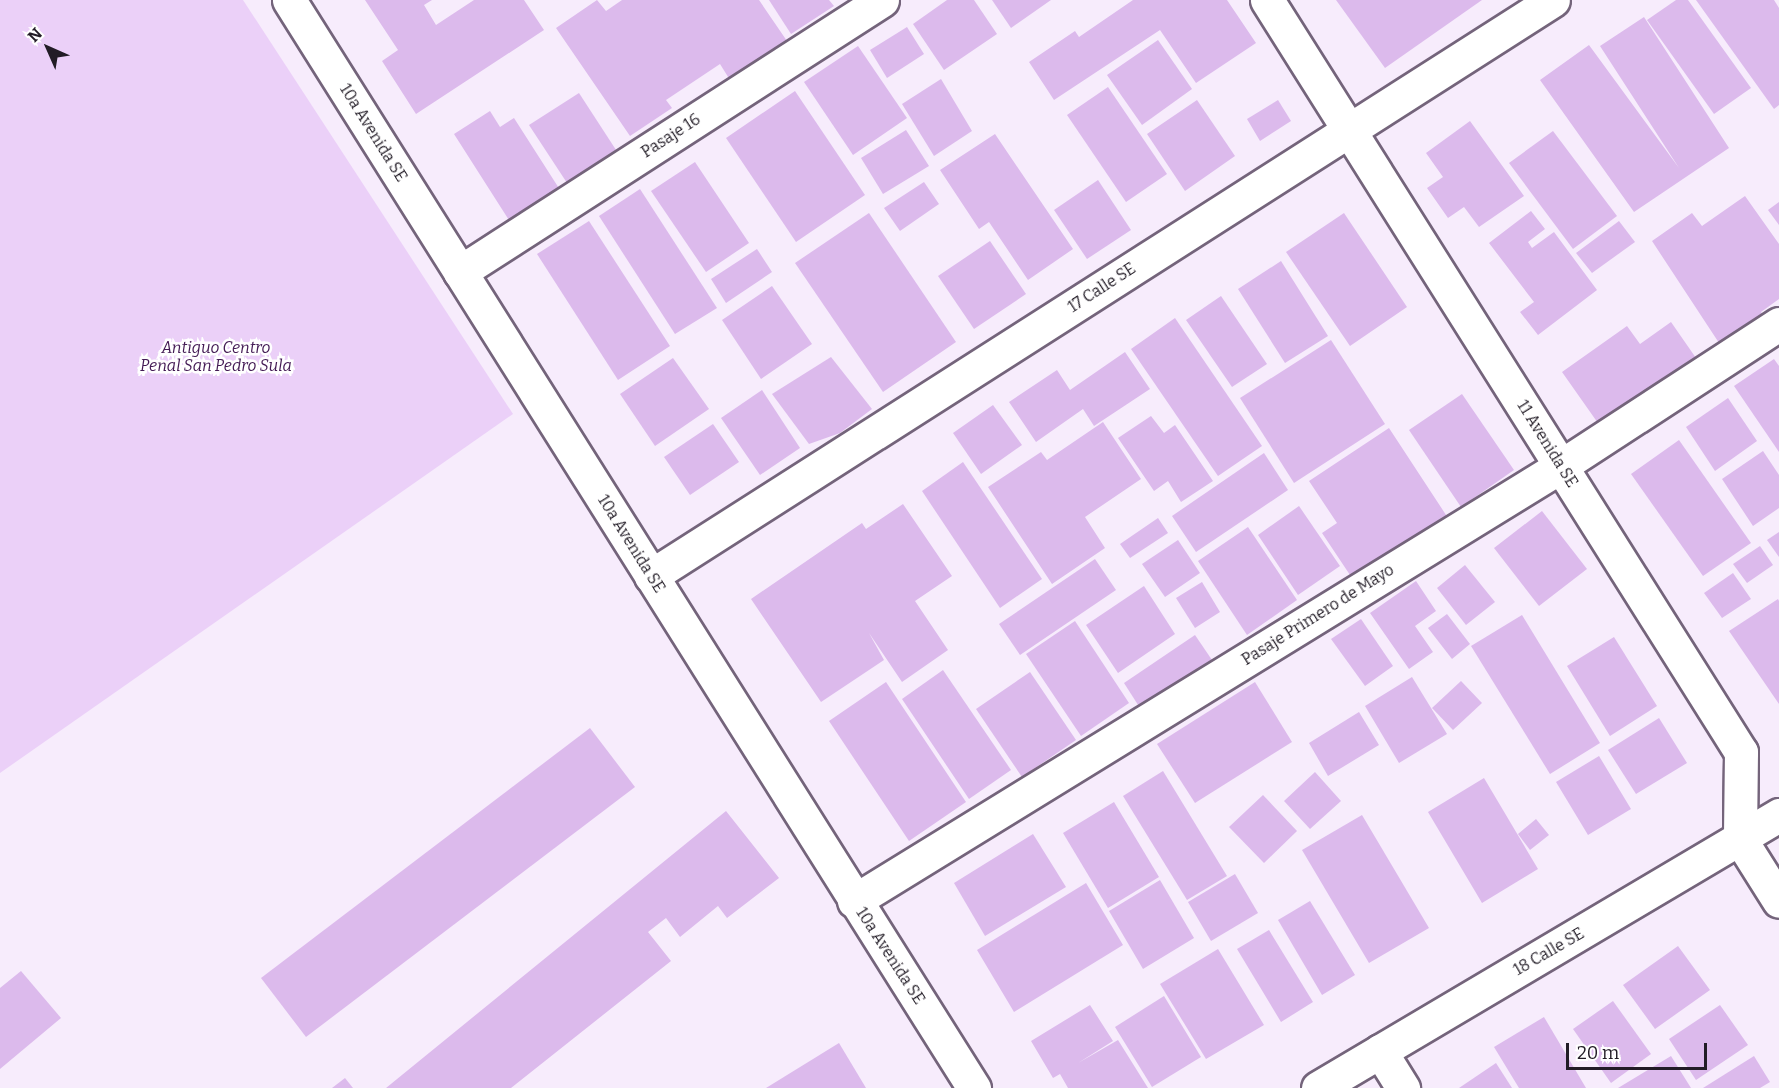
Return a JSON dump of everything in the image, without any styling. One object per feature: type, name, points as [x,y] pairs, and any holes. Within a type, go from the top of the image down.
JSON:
[{"type":"street","name":"10a Avenida SE","points":[[290,0],[854,901],[974,1088]]},
{"type":"street","name":"Pasaje 16","points":[[460,272],[882,0]]},
{"type":"street","name":"11 Avenida SE","points":[[1267,0],[1742,752],[1740,839]]},
{"type":"street","name":"17 Calle SE","points":[[651,576],[1553,0]]},
{"type":"street","name":"Pasaje Primero de Mayo","points":[[854,901],[1561,465],[1779,324]]},
{"type":"street","name":"18 Calle SE","points":[[1318,1088],[1779,815]]},
{"type":"street","points":[[1740,839],[1779,901]]},
{"type":"street","points":[[1380,1051],[1403,1088]]},
{"type":"green space","name":"Antiguo Centro Penal San Pedro Sula","points":[[0,0],[243,0],[513,414],[0,773]]},
{"type":"building","points":[[365,0],[432,0],[424,5],[436,25],[474,0],[524,0],[544,30],[416,114],[382,61],[398,50]]},
{"type":"building","points":[[597,0],[606,11],[622,0],[759,0],[787,41],[730,80],[720,64],[666,100],[672,108],[630,136],[556,28]]},
{"type":"building","points":[[769,0],[829,0],[834,6],[791,34]]},
{"type":"building","points":[[947,0],[974,0],[997,34],[944,70],[913,24]]},
{"type":"building","points":[[992,0],[1051,0],[1011,28]]},
{"type":"building","points":[[1133,0],[1227,0],[1256,43],[1196,83],[1160,30],[1054,100],[1029,62],[1075,31],[1079,37]]},
{"type":"building","points":[[1336,0],[1482,0],[1385,68]]},
{"type":"building","points":[[1676,0],[1688,0],[1751,88],[1714,114],[1647,20]]},
{"type":"building","points":[[1696,0],[1774,0],[1779,8],[1779,105],[1774,109]]},
{"type":"building","points":[[1644,17],[1729,148],[1634,212],[1540,80],[1589,45],[1679,168],[1600,46]]},
{"type":"building","points":[[907,27],[924,54],[887,78],[870,50]]},
{"type":"building","points":[[1158,40],[1192,89],[1142,125],[1107,75]]},
{"type":"building","points":[[858,46],[907,118],[853,155],[804,82]]},
{"type":"building","points":[[941,79],[972,131],[934,156],[902,104]]},
{"type":"building","points":[[1108,87],[1167,174],[1126,202],[1067,115]]},
{"type":"building","points":[[795,91],[865,195],[796,242],[726,138]]},
{"type":"building","points":[[579,93],[618,153],[569,186],[529,125]]},
{"type":"building","points":[[1197,100],[1235,156],[1185,191],[1147,134]]},
{"type":"building","points":[[1278,100],[1291,121],[1260,141],[1247,119]]},
{"type":"building","points":[[490,111],[500,127],[514,118],[562,193],[512,225],[454,134]]},
{"type":"building","points":[[1470,121],[1524,196],[1479,227],[1464,207],[1448,218],[1427,188],[1443,177],[1426,153]]},
{"type":"building","points":[[906,130],[929,166],[883,194],[861,158]]},
{"type":"building","points":[[1553,131],[1617,216],[1573,249],[1509,163]]},
{"type":"building","points":[[995,134],[1073,249],[1028,280],[989,222],[979,229],[940,170]]},
{"type":"building","points":[[695,162],[749,243],[706,272],[651,191]]},
{"type":"building","points":[[1098,180],[1131,230],[1087,259],[1054,210]]},
{"type":"building","points":[[924,182],[939,204],[900,231],[884,208]]},
{"type":"building","points":[[640,189],[717,308],[675,334],[599,216]]},
{"type":"building","points":[[1745,196],[1779,244],[1779,299],[1761,312],[1766,319],[1723,349],[1652,241],[1692,213],[1702,226]]},
{"type":"building","points":[[1779,202],[1779,225],[1768,210]]},
{"type":"building","points":[[1531,211],[1545,229],[1528,242],[1532,248],[1554,232],[1597,290],[1538,335],[1520,312],[1534,302],[1489,243]]},
{"type":"building","points":[[869,213],[956,342],[883,392],[795,263]]},
{"type":"building","points":[[1344,213],[1407,307],[1350,346],[1286,252]]},
{"type":"building","points":[[589,221],[670,346],[618,380],[537,254]]},
{"type":"building","points":[[1619,221],[1635,242],[1592,273],[1576,253]]},
{"type":"building","points":[[990,241],[1026,294],[974,329],[938,276]]},
{"type":"building","points":[[757,249],[772,272],[726,303],[711,279]]},
{"type":"building","points":[[1281,261],[1328,336],[1285,363],[1238,289]]},
{"type":"building","points":[[772,286],[812,344],[761,379],[722,320]]},
{"type":"building","points":[[1221,296],[1267,364],[1232,387],[1186,320]]},
{"type":"building","points":[[1175,318],[1262,446],[1218,476],[1131,349]]},
{"type":"building","points":[[1671,322],[1696,358],[1600,426],[1562,372],[1627,326],[1640,344]]},
{"type":"building","points":[[1331,340],[1385,424],[1294,483],[1240,398]]},
{"type":"building","points":[[1125,352],[1150,389],[1094,426],[1083,409],[1036,442],[1009,402],[1057,370],[1070,390]]},
{"type":"building","points":[[831,357],[872,409],[840,433],[809,444],[772,394]]},
{"type":"building","points":[[673,358],[709,409],[655,446],[620,394]]},
{"type":"building","points":[[1774,359],[1779,366],[1779,452],[1734,386]]},
{"type":"building","points":[[762,390],[800,448],[760,475],[721,418]]},
{"type":"building","points":[[1462,394],[1514,470],[1461,507],[1409,430]]},
{"type":"building","points":[[1728,398],[1757,441],[1715,471],[1686,427]]},
{"type":"building","points":[[993,405],[1022,445],[981,474],[953,433]]},
{"type":"building","points":[[1151,416],[1164,433],[1175,425],[1213,481],[1181,502],[1168,481],[1154,491],[1118,438]]},
{"type":"building","points":[[1103,422],[1141,479],[1085,517],[1105,548],[1052,584],[988,487],[1041,452],[1047,460]]},
{"type":"building","points":[[713,424],[739,462],[690,495],[664,457]]},
{"type":"building","points":[[1389,428],[1448,518],[1354,581],[1322,533],[1337,523],[1309,481]]},
{"type":"building","points":[[1679,440],[1751,543],[1703,576],[1631,474]]},
{"type":"building","points":[[1763,451],[1779,475],[1779,508],[1753,526],[1722,479]]},
{"type":"building","points":[[1264,453],[1288,490],[1196,552],[1172,516]]},
{"type":"building","points":[[963,462],[1042,579],[1000,608],[922,491]]},
{"type":"building","points":[[903,504],[952,576],[915,601],[948,650],[902,682],[869,633],[884,660],[821,702],[751,599],[862,523],[866,529]]},
{"type":"building","points":[[1299,506],[1340,566],[1298,595],[1258,535]]},
{"type":"building","points":[[1542,511],[1587,569],[1539,606],[1494,548]]},
{"type":"building","points":[[1158,518],[1168,533],[1130,558],[1120,544]]},
{"type":"building","points":[[1248,527],[1297,600],[1247,635],[1198,561]]},
{"type":"building","points":[[1779,532],[1779,557],[1767,540]]},
{"type":"building","points":[[1178,540],[1200,573],[1165,597],[1142,564]]},
{"type":"building","points":[[1760,546],[1773,565],[1747,583],[1733,564]]},
{"type":"building","points":[[1095,559],[1116,590],[1020,655],[999,624]]},
{"type":"building","points":[[1465,565],[1495,602],[1466,625],[1437,588]]},
{"type":"building","points":[[1733,573],[1751,599],[1722,618],[1704,593]]},
{"type":"building","points":[[1416,581],[1436,611],[1415,626],[1433,652],[1409,669],[1370,613]]},
{"type":"building","points":[[1202,582],[1220,612],[1195,628],[1176,598]]},
{"type":"building","points":[[1144,586],[1175,634],[1118,673],[1086,625]]},
{"type":"building","points":[[1778,599],[1779,601],[1779,704],[1729,631]]},
{"type":"building","points":[[1447,614],[1470,644],[1452,659],[1428,628]]},
{"type":"building","points":[[1522,615],[1600,743],[1550,774],[1471,646]]},
{"type":"building","points":[[1361,619],[1393,666],[1365,686],[1331,639]]},
{"type":"building","points":[[1075,621],[1129,703],[1081,736],[1026,654]]},
{"type":"building","points":[[1195,635],[1212,660],[1140,708],[1124,683]]},
{"type":"building","points":[[1614,637],[1657,706],[1610,736],[1567,666]]},
{"type":"building","points":[[943,670],[1011,770],[969,799],[902,699]]},
{"type":"building","points":[[1030,672],[1076,740],[1022,777],[976,709]]},
{"type":"building","points":[[1412,677],[1447,734],[1399,763],[1365,706]]},
{"type":"building","points":[[1461,681],[1482,703],[1453,730],[1432,708]]},
{"type":"building","points":[[886,682],[966,802],[909,841],[829,721]]},
{"type":"building","points":[[1255,682],[1292,742],[1195,803],[1157,744]]},
{"type":"building","points":[[1359,712],[1379,745],[1328,776],[1309,743]]},
{"type":"building","points":[[1659,718],[1687,763],[1636,794],[1608,750]]},
{"type":"building","points":[[590,728],[635,787],[306,1037],[261,978]]},
{"type":"building","points":[[1599,756],[1631,809],[1588,835],[1556,782]]},
{"type":"building","points":[[1163,771],[1227,876],[1187,900],[1123,796]]},
{"type":"building","points":[[1315,772],[1341,801],[1310,829],[1284,801]]},
{"type":"building","points":[[1484,778],[1538,869],[1482,903],[1428,812]]},
{"type":"building","points":[[1263,795],[1297,831],[1264,863],[1229,827]]},
{"type":"building","points":[[1114,802],[1159,877],[1108,908],[1063,833]]},
{"type":"building","points":[[726,811],[779,878],[727,918],[718,906],[680,937],[666,918],[648,932],[671,961],[511,1088],[386,1088]]},
{"type":"building","points":[[1362,815],[1429,928],[1369,963],[1302,850]]},
{"type":"building","points":[[1536,819],[1549,835],[1530,850],[1518,834]]},
{"type":"building","points":[[1033,834],[1066,887],[985,936],[954,883]]},
{"type":"building","points":[[1235,874],[1258,913],[1211,941],[1188,902]]},
{"type":"building","points":[[1160,880],[1194,938],[1143,969],[1109,911]]},
{"type":"building","points":[[1086,883],[1123,945],[1014,1012],[977,950]]},
{"type":"building","points":[[1310,901],[1355,975],[1322,995],[1278,920]]},
{"type":"building","points":[[1269,930],[1313,1002],[1281,1022],[1237,949]]},
{"type":"building","points":[[1678,946],[1710,990],[1655,1029],[1623,985]]},
{"type":"building","points":[[1218,949],[1264,1025],[1206,1059],[1160,984]]},
{"type":"building","points":[[21,971],[61,1018],[0,1069],[0,988]]},
{"type":"building","points":[[1164,996],[1201,1057],[1152,1087],[1115,1027]]},
{"type":"building","points":[[1613,1001],[1651,1054],[1611,1083],[1573,1029]]},
{"type":"building","points":[[1090,1005],[1113,1041],[1078,1063],[1118,1040],[1148,1088],[1068,1088],[1060,1074],[1053,1078],[1031,1041]]},
{"type":"building","points":[[1720,1005],[1748,1045],[1696,1080],[1669,1039]]},
{"type":"building","points":[[1544,1017],[1586,1088],[1519,1088],[1494,1047]]},
{"type":"building","points":[[839,1043],[866,1088],[766,1088]]},
{"type":"building","points":[[1671,1056],[1691,1088],[1618,1088]]},
{"type":"building","points":[[1754,1056],[1770,1082],[1760,1088],[1703,1088]]},
{"type":"building","points":[[1496,1063],[1512,1088],[1459,1088]]},
{"type":"building","points":[[345,1078],[353,1088],[332,1088]]}]
